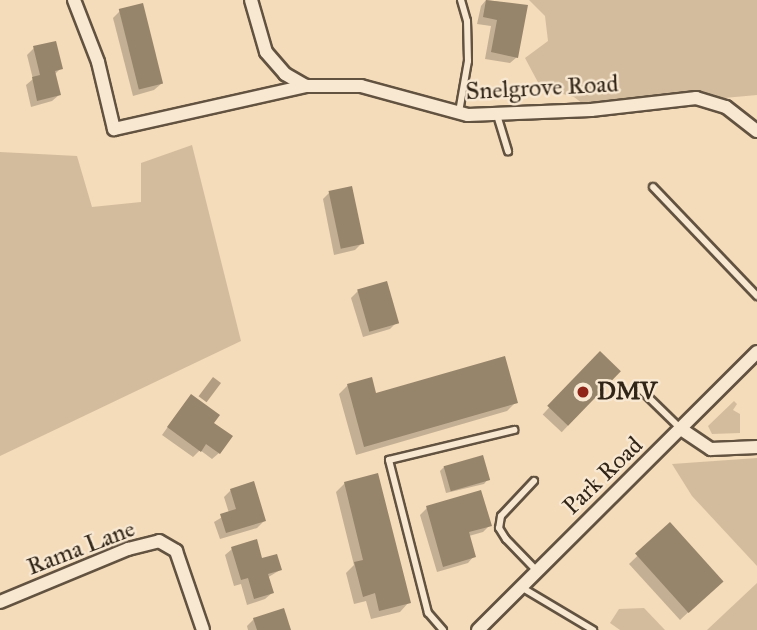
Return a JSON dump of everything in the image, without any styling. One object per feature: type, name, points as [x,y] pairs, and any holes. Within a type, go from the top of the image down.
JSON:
[{"type":"street","name":"Snelgrove Road","points":[[74,0],[99,62],[114,129],[306,86],[361,86],[458,114],[497,115],[591,110],[696,99],[726,107],[757,131]]},
{"type":"street","points":[[251,0],[266,52],[285,75],[306,86]]},
{"type":"street","name":"Park Road","points":[[478,630],[757,352]]},
{"type":"street","points":[[681,429],[711,449],[757,447]]},
{"type":"street","name":"Rama Lane","points":[[0,602],[128,549],[159,541],[176,551],[203,630]]},
{"type":"lane","points":[[458,114],[468,61],[467,21],[461,0]]},
{"type":"lane","points":[[497,115],[508,151]]},
{"type":"lane","points":[[653,187],[757,296]]},
{"type":"lane","points":[[640,389],[681,429]]},
{"type":"lane","points":[[443,630],[428,613],[389,460],[514,430]]},
{"type":"lane","points":[[534,481],[501,516],[499,528],[537,571]]},
{"type":"lane","points":[[521,587],[593,630]]},
{"type":"shaded area","points":[[529,0],[757,0],[757,95],[591,110],[574,97],[541,88],[525,58],[548,41],[545,16]]},
{"type":"shaded area","points":[[192,145],[241,341],[0,456],[0,152],[77,156],[92,207],[141,202],[141,163]]},
{"type":"shaded area","points":[[213,377],[221,383],[207,402],[199,396]]},
{"type":"shaded area","points":[[734,401],[737,404],[733,410],[740,414],[740,433],[712,434],[708,426]]},
{"type":"shaded area","points":[[757,458],[757,566],[692,496],[672,464]]},
{"type":"shaded area","points":[[757,583],[757,630],[707,630]]},
{"type":"shaded area","points":[[644,608],[665,630],[620,630],[610,623],[619,609]]},
{"type":"building","points":[[486,0],[528,5],[518,58],[491,52],[497,20],[483,17]]},
{"type":"building","points":[[143,3],[163,84],[139,90],[119,9]]},
{"type":"building","points":[[56,41],[63,69],[55,71],[61,95],[37,101],[32,77],[40,75],[33,46]]},
{"type":"building","points":[[352,186],[364,244],[341,249],[329,191]]},
{"type":"building","points":[[387,281],[399,323],[369,332],[357,290]]},
{"type":"building","points":[[600,351],[621,371],[568,426],[547,406]]},
{"type":"building","points":[[505,356],[518,403],[364,447],[347,384],[372,377],[376,393]]},
{"type":"building","points":[[191,394],[220,415],[214,423],[233,436],[220,454],[206,444],[201,452],[167,427]]},
{"type":"building","points":[[483,455],[490,480],[451,491],[444,466]]},
{"type":"building","points":[[378,473],[411,603],[379,611],[375,593],[363,597],[354,562],[363,560],[344,482]]},
{"type":"building","points":[[254,481],[266,521],[226,533],[220,514],[236,509],[230,489]]},
{"type":"building","points":[[481,490],[492,526],[469,532],[476,557],[443,567],[426,506]]},
{"type":"building","points":[[670,522],[724,581],[689,613],[635,553]]},
{"type":"building","points":[[257,539],[262,558],[277,554],[282,570],[268,574],[274,593],[254,599],[248,578],[241,580],[231,547]]},
{"type":"building","points":[[284,608],[291,630],[257,630],[253,618]]},
{"type":"place","name":"DMV","points":[[583,392]]}]
